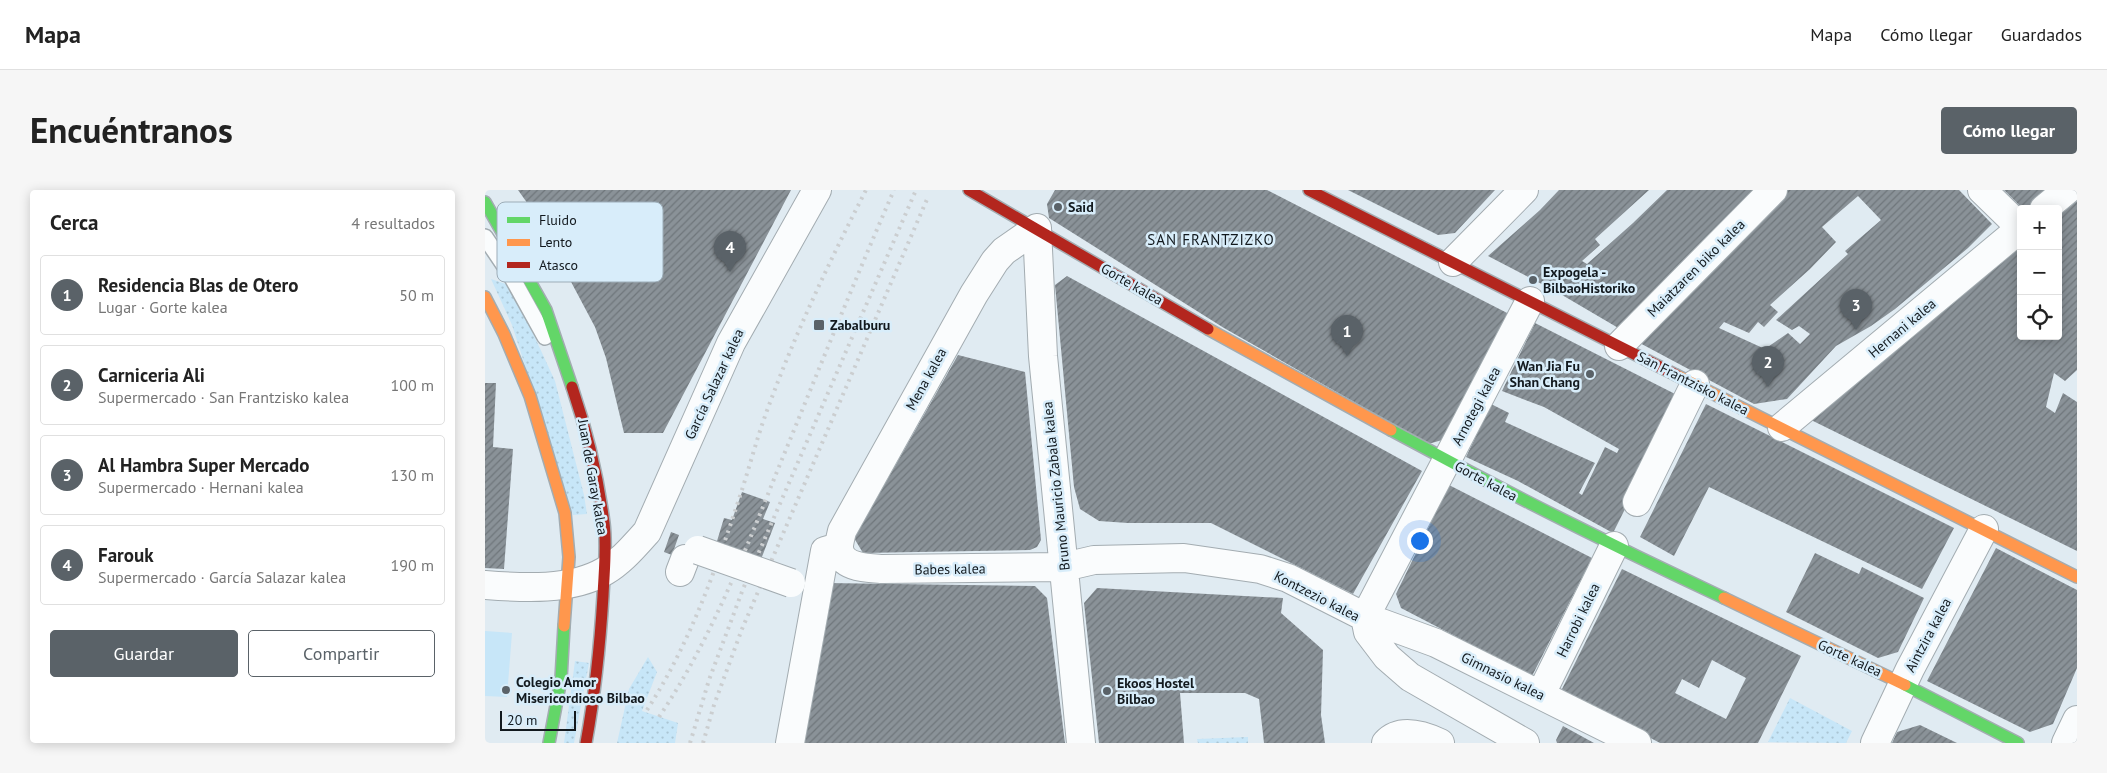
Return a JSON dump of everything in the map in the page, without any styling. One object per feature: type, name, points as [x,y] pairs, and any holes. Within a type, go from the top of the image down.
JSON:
[{"type":"street","name":"García Salazar kalea","points":[[485,585],[517,588],[567,585],[605,572],[627,555],[647,532],[731,343],[817,190]]},
{"type":"street","name":"Gorte kalea","points":[[969,190],[1227,340],[1447,460],[1614,546],[1903,684],[2017,743]]},
{"type":"street","name":"San Frantzisko kalea","points":[[1309,190],[2077,576]]},
{"type":"street","points":[[1453,262],[1524,190]]},
{"type":"street","name":"Maiatzaren biko kalea","points":[[1619,346],[1773,190]]},
{"type":"street","points":[[1982,190],[2017,224]]},
{"type":"street","points":[[2049,205],[2067,190]]},
{"type":"street","name":"Juan de Garay kalea","points":[[485,202],[497,223]]},
{"type":"street","name":"Mena kalea","points":[[840,551],[842,531],[974,294],[1004,251],[1037,228]]},
{"type":"street","name":"Bruno Mauricio Zabala kalea","points":[[1037,228],[1043,356],[1081,743]]},
{"type":"street","name":"Hernani kalea","points":[[1782,427],[2017,231]]},
{"type":"street","name":"Juan de Garay kalea","points":[[530,282],[546,310],[587,434],[605,526],[605,572],[595,696],[586,743]]},
{"type":"street","points":[[485,297],[495,334],[530,396],[565,513],[569,557],[561,679],[549,743]]},
{"type":"street","name":"Arnotegi kalea","points":[[1365,617],[1530,301]]},
{"type":"street","points":[[1637,502],[1695,384]]},
{"type":"street","name":"Aintzira kalea","points":[[1875,743],[1903,684],[1984,529]]},
{"type":"street","name":"Harrobi kalea","points":[[1541,694],[1614,546]]},
{"type":"street","points":[[791,743],[825,551],[840,551]]},
{"type":"street","name":"Babes kalea","points":[[840,551],[854,567],[882,569],[1064,567]]},
{"type":"street","points":[[688,557],[791,583],[817,592]]},
{"type":"street","name":"Kontzezio kalea","points":[[1064,567],[1083,562],[1103,560],[1184,558],[1260,569],[1287,578],[1365,617],[1368,632],[1387,658],[1410,676],[1525,743]]},
{"type":"street","name":"Gimnasio kalea","points":[[1365,617],[1436,643],[1637,743]]},
{"type":"street","points":[[2066,743],[2077,720]]},
{"type":"street","points":[[1386,743],[1390,739],[1410,733],[1440,743]]},
{"type":"lane","points":[[485,237],[497,255]]},
{"type":"lane","points":[[514,282],[538,326],[564,365]]},
{"type":"shaded area","points":[[491,279],[506,284],[531,329],[555,381],[584,495],[587,514],[573,515],[512,325]]},
{"type":"shaded area","points":[[485,631],[512,633],[507,697],[485,696]]},
{"type":"shaded area","points":[[648,657],[657,672],[642,711],[678,723],[675,743],[617,743],[629,689]]},
{"type":"shaded area","points":[[575,661],[589,663],[574,743],[564,743]]},
{"type":"shaded area","points":[[1790,698],[1852,731],[1846,743],[1768,742]]},
{"type":"shaded area","points":[[1248,737],[1248,743],[1198,743],[1197,739]]},
{"type":"building","points":[[518,190],[791,190],[663,433],[624,433],[606,358],[595,327],[571,282],[663,282],[663,202],[526,202]]},
{"type":"building","points":[[1055,190],[1267,190],[1513,316],[1453,437],[1428,444],[1224,328],[1049,218],[1047,204]]},
{"type":"building","points":[[1348,190],[1495,190],[1455,233],[1438,235]]},
{"type":"building","points":[[1559,190],[1649,190],[1595,239],[1600,245],[1582,261],[1587,264],[1667,190],[1753,190],[1645,300],[1620,329],[1557,292],[1488,256],[1540,210]]},
{"type":"building","points":[[1786,190],[1959,190],[1992,224],[1968,248],[1895,309],[1871,326],[1836,346],[1787,399],[1754,404],[1636,341]],"holes":[[[1858,196],[1881,220],[1845,251],[1848,254],[1776,320],[1792,330],[1799,326],[1810,334],[1800,344],[1788,333],[1765,349],[1719,328],[1724,322],[1749,333],[1758,322],[1764,327],[1778,312],[1770,305],[1810,269],[1836,242],[1822,227]]]},
{"type":"building","points":[[2004,190],[2055,190],[2037,205],[2019,205]]},
{"type":"building","points":[[2077,201],[2077,370],[2065,381],[2054,373],[2046,407],[2055,413],[2063,393],[2077,402],[2077,551],[1807,418],[2017,249],[2017,340],[2062,340],[2062,213]]},
{"type":"building","points":[[1067,276],[1422,471],[1353,594],[1211,523],[1099,521],[1080,509],[1074,487],[1055,285]]},
{"type":"building","points":[[1535,323],[1681,397],[1613,533],[1518,481],[1466,457],[1491,404],[1509,413],[1505,422],[1595,463],[1579,493],[1582,495],[1605,447],[1617,453],[1619,449],[1544,407],[1502,391]]},
{"type":"building","points":[[958,355],[1025,372],[1041,540],[1037,547],[1030,550],[863,553],[854,538]]},
{"type":"building","points":[[485,383],[496,383],[493,447],[513,449],[504,569],[485,568]]},
{"type":"building","points":[[1706,404],[1954,528],[1922,589],[1709,487],[1674,556],[1640,537]]},
{"type":"building","points":[[1449,485],[1592,558],[1532,676],[1401,608],[1396,594]]},
{"type":"building","points":[[742,492],[770,502],[763,519],[775,523],[758,567],[714,551],[724,518],[732,520]]},
{"type":"building","points":[[671,532],[679,535],[672,555],[664,552]]},
{"type":"building","points":[[1996,548],[2077,590],[2077,668],[2053,724],[2030,732],[1927,681]]},
{"type":"building","points":[[1815,553],[1859,574],[1862,567],[1924,598],[1898,652],[1878,658],[1786,612]]},
{"type":"building","points":[[1622,569],[1801,656],[1758,743],[1660,743],[1561,691]],"holes":[[[1712,660],[1746,678],[1726,719],[1675,693],[1682,679],[1699,688]]]},
{"type":"building","points":[[826,583],[1035,586],[1047,598],[1065,743],[800,743]]},
{"type":"building","points":[[1097,588],[1283,598],[1281,613],[1323,650],[1321,715],[1325,743],[1264,743],[1259,699],[1245,693],[1180,693],[1184,743],[1099,743],[1084,603]]},
{"type":"building","points":[[1920,725],[1957,743],[1892,743],[1897,732]]},
{"type":"building","points":[[1563,726],[1594,743],[1557,743],[1556,740]]},
{"type":"railway","points":[[647,710],[676,660],[700,608],[786,360],[824,274],[866,190]]},
{"type":"railway","points":[[659,717],[694,659],[724,599],[894,190]]},
{"type":"railway","points":[[690,743],[709,680],[743,589],[916,190]]},
{"type":"railway","points":[[703,743],[714,705],[742,629],[928,197]]},
{"type":"traffic: fast","points":[[485,202],[497,223]]},
{"type":"traffic: fast","points":[[530,282],[546,310],[572,387]]},
{"type":"traffic: fast","points":[[1391,430],[1556,516],[1724,598]]},
{"type":"traffic: fast","points":[[549,743],[561,679],[564,626]]},
{"type":"traffic: fast","points":[[1905,685],[2018,743]]},
{"type":"traffic: slow","points":[[485,297],[504,334],[530,396],[565,513],[569,557],[564,626]]},
{"type":"traffic: slow","points":[[1208,329],[1391,430]]},
{"type":"traffic: slow","points":[[1676,375],[2077,577]]},
{"type":"traffic: slow","points":[[1724,598],[1905,685]]},
{"type":"traffic: jam","points":[[969,190],[1208,329]]},
{"type":"traffic: jam","points":[[1309,190],[1676,375]]},
{"type":"traffic: jam","points":[[572,387],[595,471],[602,506],[605,541],[599,652],[586,743]]},
{"type":"place","name":"Said","points":[[1058,207]]},
{"type":"place","name":"Farouk","points":[[730,272]]},
{"type":"place","name":"Expogela - BilbaoHistoriko","points":[[1533,280]]},
{"type":"place","name":"Zabalburu","points":[[819,325]]},
{"type":"place","name":"Al Hambra Super Mercado","points":[[1856,330]]},
{"type":"place","name":"Residencia Blas de Otero","points":[[1347,356]]},
{"type":"place","name":"Wan Jia Fu Shan Chang","points":[[1590,374]]},
{"type":"place","name":"Carniceria Ali","points":[[1768,387]]},
{"type":"place","name":"Colegio Amor Misericordioso Bilbao","points":[[506,690]]},
{"type":"place","name":"Ekoos Hostel Bilbao","points":[[1107,691]]},
{"type":"district","name":"SAN FRANTZIZKO","points":[[1211,239]]}]
